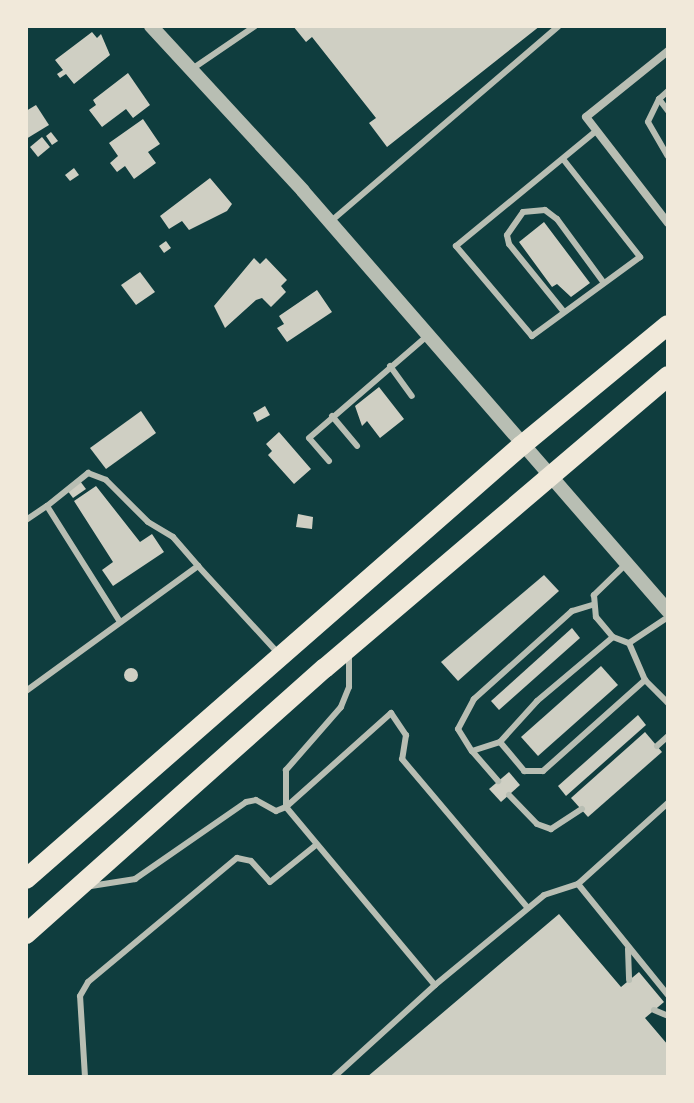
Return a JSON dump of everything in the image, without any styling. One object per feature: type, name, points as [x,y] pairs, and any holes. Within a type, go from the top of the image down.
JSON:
[{"type":"highway","points":[[26,879],[521,446],[668,325]]},
{"type":"highway","points":[[26,934],[349,647],[547,475],[668,376]]},
{"type":"street","points":[[151,26],[330,222],[668,614]]},
{"type":"street","points":[[668,51],[586,117],[668,223]]},
{"type":"lane","points":[[191,70],[255,26]]},
{"type":"lane","points":[[330,222],[559,26]]},
{"type":"lane","points":[[668,91],[659,99],[648,122],[668,156]]},
{"type":"lane","points":[[659,99],[668,111]]},
{"type":"lane","points":[[563,159],[640,257],[532,336],[456,246],[596,131]]},
{"type":"lane","points":[[564,312],[509,244],[507,235],[523,212],[545,210],[557,219],[604,283]]},
{"type":"lane","points":[[329,461],[309,438],[427,336]]},
{"type":"lane","points":[[390,366],[412,396]]},
{"type":"lane","points":[[332,416],[357,446]]},
{"type":"lane","points":[[26,520],[47,506],[78,476],[97,476],[148,522],[173,537],[281,656]]},
{"type":"lane","points":[[47,506],[120,622]]},
{"type":"lane","points":[[626,564],[594,595],[592,605],[613,637],[629,643],[645,680],[668,703]]},
{"type":"lane","points":[[26,691],[198,566]]},
{"type":"lane","points":[[498,781],[458,729],[474,699],[572,611],[592,605]]},
{"type":"lane","points":[[629,643],[668,614]]},
{"type":"lane","points":[[472,751],[500,742],[537,701],[613,637]]},
{"type":"lane","points":[[349,647],[349,687],[341,707],[286,770],[286,807],[435,985]]},
{"type":"lane","points":[[500,742],[524,771],[543,771],[645,680]]},
{"type":"lane","points":[[78,888],[135,879],[246,802],[256,800],[276,811],[286,807],[391,713],[406,735],[402,759],[528,908]]},
{"type":"lane","points":[[657,746],[668,736]]},
{"type":"lane","points":[[509,795],[537,824],[551,829],[582,809]]},
{"type":"lane","points":[[334,1077],[435,985],[528,908],[544,895],[578,884],[668,803]]},
{"type":"lane","points":[[85,1077],[80,996],[88,982],[237,858],[251,861],[270,882],[316,845]]},
{"type":"lane","points":[[578,884],[668,995]]},
{"type":"lane","points":[[628,949],[624,963],[629,980]]},
{"type":"lane","points":[[654,1010],[668,1016]]},
{"type":"building","points":[[293,26],[540,26],[387,147],[369,123],[376,118],[312,37],[306,42]]},
{"type":"building","points":[[92,32],[97,38],[101,34],[110,55],[74,84],[66,74],[60,78],[57,74],[63,70],[55,60]]},
{"type":"building","points":[[128,73],[150,105],[133,118],[126,109],[102,127],[89,110],[96,105],[93,100]]},
{"type":"building","points":[[36,105],[49,125],[26,139],[26,111]]},
{"type":"building","points":[[143,119],[160,144],[148,152],[156,163],[134,179],[125,166],[117,172],[110,163],[118,156],[109,143]]},
{"type":"building","points":[[51,132],[58,141],[52,145],[46,136]]},
{"type":"building","points":[[42,137],[50,147],[38,157],[30,147]]},
{"type":"building","points":[[74,168],[79,175],[70,181],[65,175]]},
{"type":"building","points":[[210,178],[232,204],[227,211],[189,230],[182,221],[169,229],[160,216]]},
{"type":"building","points":[[544,222],[590,283],[571,297],[557,284],[552,287],[519,242]]},
{"type":"building","points":[[166,241],[171,248],[164,253],[159,246]]},
{"type":"building","points":[[254,258],[260,264],[266,258],[287,280],[281,286],[286,292],[271,307],[262,298],[256,300],[225,328],[214,306]]},
{"type":"building","points":[[140,272],[155,292],[136,305],[121,285]]},
{"type":"building","points":[[317,290],[332,312],[287,342],[277,328],[284,324],[279,316]]},
{"type":"building","points":[[379,387],[404,419],[380,438],[367,421],[362,426],[355,406]]},
{"type":"building","points":[[265,406],[270,415],[257,422],[253,413]]},
{"type":"building","points":[[141,411],[156,433],[106,469],[90,448]]},
{"type":"building","points":[[279,432],[311,469],[294,484],[268,455],[272,451],[266,444]]},
{"type":"building","points":[[80,481],[86,489],[73,498],[67,490]]},
{"type":"building","points":[[96,486],[140,542],[152,534],[164,552],[113,586],[102,570],[113,562],[74,501]]},
{"type":"building","points":[[298,514],[313,517],[312,529],[296,527]]},
{"type":"building","points":[[544,575],[559,591],[458,681],[441,662]]},
{"type":"building","points":[[572,628],[580,638],[499,710],[491,701]]},
{"type":"building","points":[[601,666],[618,685],[538,756],[521,737]]},
{"type":"building","points":[[131,668],[138,675],[131,682],[124,675]]},
{"type":"building","points":[[638,715],[646,725],[566,796],[558,786]]},
{"type":"building","points":[[645,732],[662,752],[588,817],[571,798]]},
{"type":"building","points":[[509,772],[520,785],[501,802],[489,789]]},
{"type":"building","points":[[559,914],[621,987],[639,972],[664,1002],[645,1018],[668,1045],[668,1077],[367,1077]]}]
